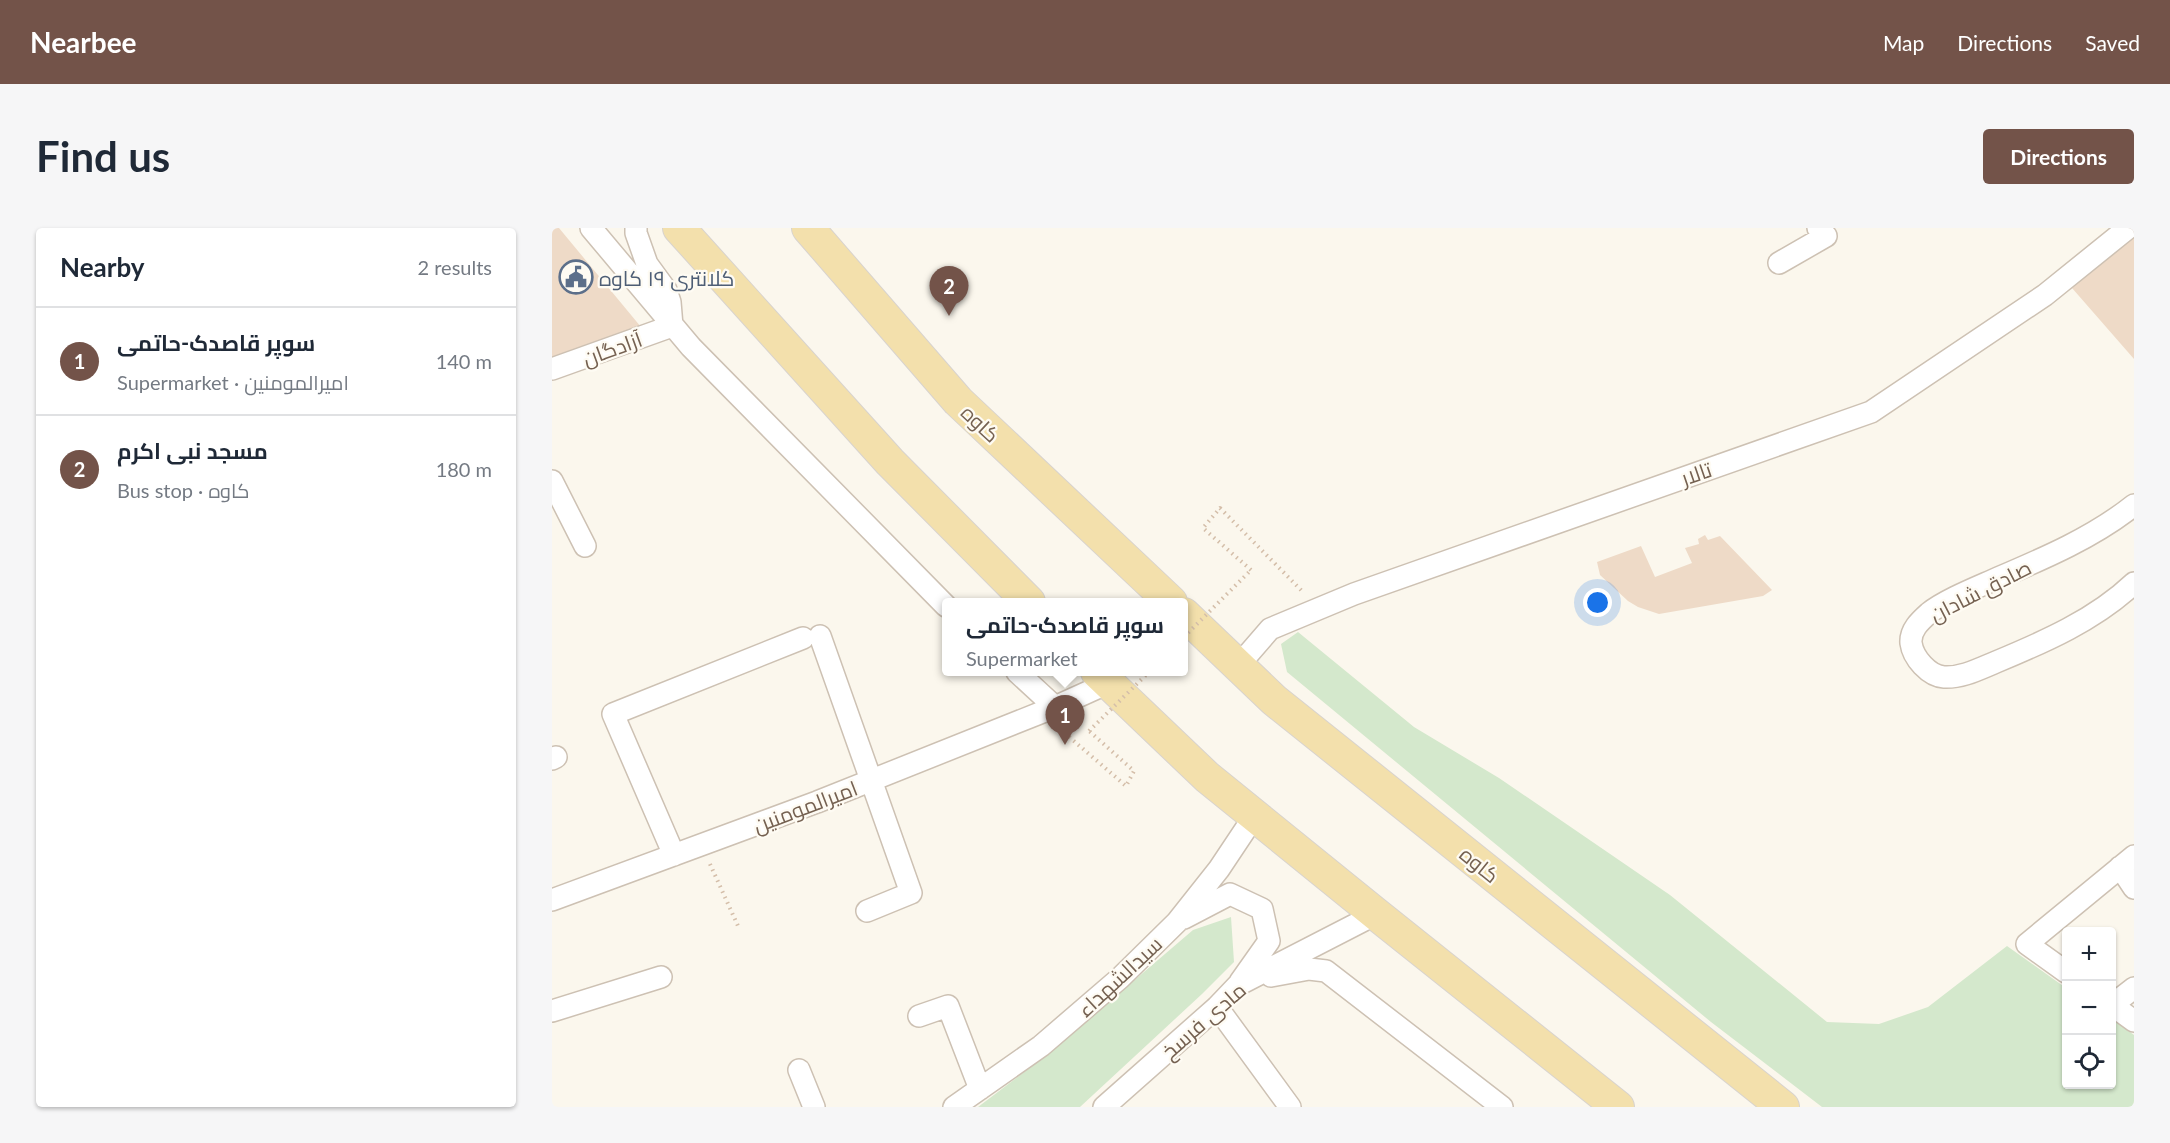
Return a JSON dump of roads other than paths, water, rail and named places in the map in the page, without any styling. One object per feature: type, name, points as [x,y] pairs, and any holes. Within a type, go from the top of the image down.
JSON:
[{"type":"main road","points":[[680,228],[890,462],[1024,598]]},
{"type":"main road","name":"کاوه","points":[[808,228],[957,401],[1166,598]]},
{"type":"main road","name":"کاوه","points":[[1188,618],[1274,700],[1783,1107]]},
{"type":"main road","points":[[1102,677],[1207,777],[1618,1107]]},
{"type":"street","points":[[591,228],[672,326],[942,602]]},
{"type":"street","points":[[636,228],[647,264],[666,290],[670,302],[672,326]]},
{"type":"street","points":[[1779,262],[1826,236],[1818,228]]},
{"type":"street","name":"تالار","points":[[1238,666],[1270,629],[1354,594],[1871,412],[2045,296],[2128,228]]},
{"type":"street","name":"آزادگان","points":[[552,369],[672,326]]},
{"type":"street","points":[[552,481],[585,546]]},
{"type":"street","name":"صادق شادان","points":[[2134,505],[2115,520],[2048,556],[1930,611],[1914,626],[1911,643],[1918,660],[1928,671],[1942,677],[1965,675],[2031,648],[2084,620],[2134,584]]},
{"type":"street","points":[[674,855],[613,714],[811,637],[871,780],[911,894],[867,911]]},
{"type":"street","points":[[1020,676],[1048,710]]},
{"type":"street","name":"امیرالمومنین","points":[[552,900],[871,780],[1048,710],[1102,677]]},
{"type":"street","name":"سیدالشهداء","points":[[954,1107],[1041,1046],[1120,978],[1177,922],[1219,869],[1255,816]]},
{"type":"street","points":[[2062,968],[2027,944],[2127,862],[2134,888]]},
{"type":"street","points":[[1177,922],[1230,894],[1262,909],[1269,941],[1238,985]]},
{"type":"street","name":"مادی فرسخ","points":[[1104,1107],[1217,1007],[1238,985],[1376,914]]},
{"type":"street","points":[[1238,985],[1291,971],[1309,969],[1326,971],[1502,1107]]},
{"type":"street","points":[[552,1011],[661,976]]},
{"type":"street","points":[[2116,1002],[2134,988]]},
{"type":"street","points":[[919,1016],[948,1006],[980,1089]]},
{"type":"street","points":[[1217,1007],[1290,1107]]},
{"type":"street","points":[[2116,1008],[2134,1021]]},
{"type":"street","points":[[799,1070],[814,1107]]},
{"type":"place","name":"کلانتری ۱۹ کاوه","points":[[576,277]]},
{"type":"place","name":"مسجد نبی اکرم","points":[[949,316]]},
{"type":"place","name":"سوپر قاصدک-حاتمی","points":[[1065,745]]}]
